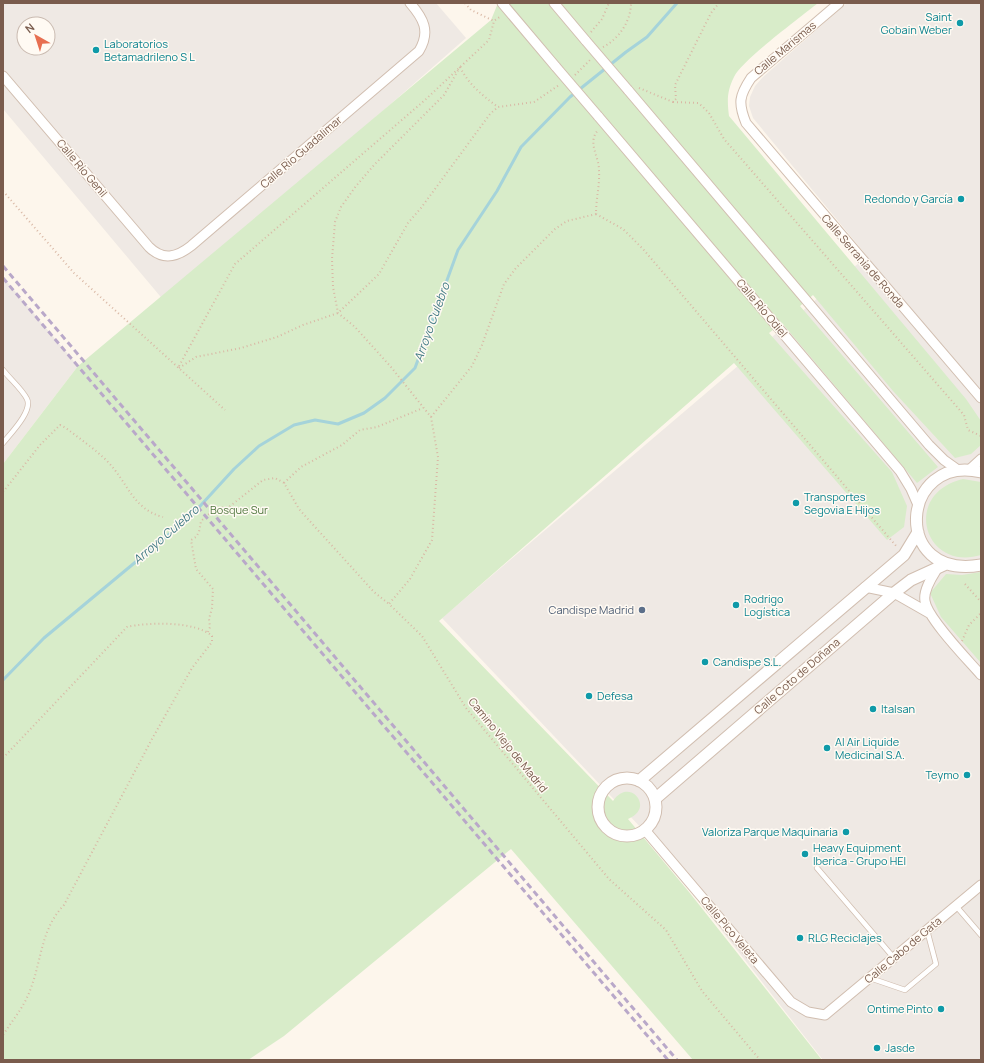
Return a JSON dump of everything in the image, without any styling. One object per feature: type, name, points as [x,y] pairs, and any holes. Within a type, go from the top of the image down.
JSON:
[{"type":"street","name":"Calle Río Guadalimar","points":[[165,257],[175,256],[198,241],[419,50],[426,34],[423,20],[410,3]]},
{"type":"street","points":[[502,3],[509,11]]},
{"type":"street","points":[[554,3],[929,445],[944,460],[964,470]]},
{"type":"street","name":"Calle Marismas","points":[[746,123],[740,107],[742,91],[751,78],[839,3]]},
{"type":"street","name":"Calle Río Odiel","points":[[509,11],[900,471],[911,489],[918,505]]},
{"type":"street","name":"Calle Río Genil","points":[[3,76],[149,247],[165,257]]},
{"type":"street","name":"Calle Serranía de Ronda","points":[[746,123],[981,398]]},
{"type":"street","points":[[964,470],[981,459]]},
{"type":"street","points":[[981,472],[964,470],[945,474],[933,482],[924,492],[918,505],[916,518],[918,532],[928,551],[941,566],[964,568],[981,565]]},
{"type":"street","name":"Calle Coto de Doñana","points":[[639,781],[904,555],[918,532]]},
{"type":"street","points":[[941,566],[928,583],[924,600],[929,613],[981,675]]},
{"type":"street","name":"Calle Coto de Doñana","points":[[655,799],[894,593],[911,580],[941,566]]},
{"type":"street","points":[[865,588],[894,593],[929,613]]},
{"type":"street","points":[[625,778],[639,781],[651,791],[655,799],[655,814],[652,822],[645,830],[633,836],[617,834],[609,830],[603,824],[598,808],[599,799],[603,790],[610,783],[625,778]]},
{"type":"street","name":"Calle Pico Veleta","points":[[645,830],[791,1002],[808,1012],[825,1015]]},
{"type":"street","name":"Calle Cabo de Gata","points":[[825,1015],[981,885]]},
{"type":"lane","points":[[3,370],[28,399],[29,406],[27,412],[3,443]]},
{"type":"lane","points":[[817,868],[894,958]]},
{"type":"lane","points":[[956,906],[981,935]]},
{"type":"lane","points":[[870,978],[905,990],[936,964],[927,930]]},
{"type":"path","points":[[465,3],[471,10],[494,21]]},
{"type":"path","points":[[585,40],[599,24],[609,3]]},
{"type":"path","points":[[602,47],[616,38],[631,13],[631,3]]},
{"type":"path","points":[[673,102],[676,99],[676,85],[678,80],[711,13],[719,3]]},
{"type":"path","points":[[179,368],[235,264],[420,105],[489,40],[494,21],[509,11]]},
{"type":"path","points":[[571,77],[592,57]]},
{"type":"path","points":[[460,67],[465,78],[476,90],[498,107]]},
{"type":"path","points":[[389,604],[410,579],[432,540],[438,457],[431,417],[391,367],[355,327],[338,313],[333,287],[332,259],[335,222],[342,207],[356,186],[375,164],[444,95],[460,67]]},
{"type":"path","points":[[179,368],[196,357],[241,348],[277,337],[303,325],[338,313],[379,274],[408,223],[421,208],[490,114],[498,107],[534,102],[561,84]]},
{"type":"path","points":[[628,90],[642,89],[673,102],[698,103],[709,112],[724,139],[964,415],[968,430],[981,436]]},
{"type":"path","points":[[596,214],[600,168],[594,152],[594,140],[601,120]]},
{"type":"path","points":[[3,191],[74,273],[225,410]]},
{"type":"path","points":[[431,417],[472,366],[482,345],[504,284],[516,268],[555,229],[567,221],[596,214],[623,229],[643,249],[904,555]]},
{"type":"path","points":[[208,632],[212,608],[213,589],[196,568],[192,546],[192,540],[199,532],[201,521],[216,508],[229,507],[264,480],[275,478],[284,483],[301,467],[342,445],[360,430],[377,427],[424,408]]},
{"type":"path","points":[[3,492],[40,445],[60,425],[66,428],[108,462],[142,508],[151,514],[163,517]]},
{"type":"path","name":"Camino Viejo de Madrid","points":[[284,483],[299,509],[316,528],[374,592],[389,604],[422,636],[466,708],[609,879],[666,930],[702,991],[760,1060]]},
{"type":"path","points":[[965,584],[981,602]]},
{"type":"path","points":[[963,639],[969,625],[981,613]]},
{"type":"path","points":[[3,758],[127,627],[140,624],[162,623],[208,632],[212,636],[212,642],[192,668],[152,739],[64,906],[55,915],[48,926],[28,994],[3,1035]]},
{"type":"shaded area","points":[[3,3],[436,3],[466,38],[165,302],[3,109]]},
{"type":"shaded area","points":[[847,3],[981,3],[981,1060],[823,1060],[644,831],[442,618],[867,256],[753,118],[749,106],[750,97],[755,86],[763,77]]},
{"type":"shaded area","points":[[3,277],[78,366],[3,464]]},
{"type":"green space","name":"Bosque Sur","points":[[498,3],[818,3],[748,60],[739,70],[734,77],[729,91],[729,116],[966,399],[981,421],[981,445],[971,454],[955,458],[893,391],[813,295],[800,306],[938,467],[917,483],[782,323],[769,333],[892,472],[907,506],[904,527],[887,540],[734,363],[439,621],[613,801],[619,794],[626,792],[637,796],[640,802],[640,808],[636,814],[628,819],[689,892],[822,1060],[693,1060],[511,849],[284,1036],[248,1060],[3,1060],[3,464],[78,366],[491,20]]},
{"type":"green space","points":[[963,479],[981,482],[981,555],[961,557],[945,552],[934,542],[927,529],[926,514],[932,500],[944,487]]},
{"type":"green space","points":[[981,572],[981,663],[941,617],[930,593],[946,574],[962,575]]},
{"type":"waterway","name":"Arroyo Culebro","points":[[3,680],[44,638],[191,516],[234,469],[259,446],[294,425],[315,420],[338,424],[364,413],[385,398],[415,368],[458,250],[497,191],[521,147],[570,97],[647,37],[677,3]]},
{"type":"railway","points":[[3,266],[677,1060]]},
{"type":"railway","points":[[3,278],[668,1060]]},
{"type":"place","name":"Saint Gobain Weber","points":[[960,23]]},
{"type":"place","name":"Laboratorios Betamadrileno S L","points":[[96,50]]},
{"type":"place","name":"Redondo y García","points":[[961,199]]},
{"type":"place","name":"Transportes Segovia E Hijos","points":[[796,503]]},
{"type":"place","name":"Rodrigo Logística","points":[[736,605]]},
{"type":"place","name":"Candispe Madrid","points":[[642,610]]},
{"type":"place","name":"Candispe S.L.","points":[[705,662]]},
{"type":"place","name":"Defesa","points":[[589,696]]},
{"type":"place","name":"Italsan","points":[[873,709]]},
{"type":"place","name":"Al Air Liquide Medicinal S.A.","points":[[827,748]]},
{"type":"place","name":"Teymo","points":[[967,775]]},
{"type":"place","name":"Valoriza Parque Maquinaria","points":[[846,832]]},
{"type":"place","name":"Heavy Equipment Iberica - Grupo HEI","points":[[805,854]]},
{"type":"place","name":"RLG Reciclajes","points":[[800,938]]},
{"type":"place","name":"Ontime Pinto","points":[[941,1009]]},
{"type":"place","name":"Jasde","points":[[877,1048]]}]
